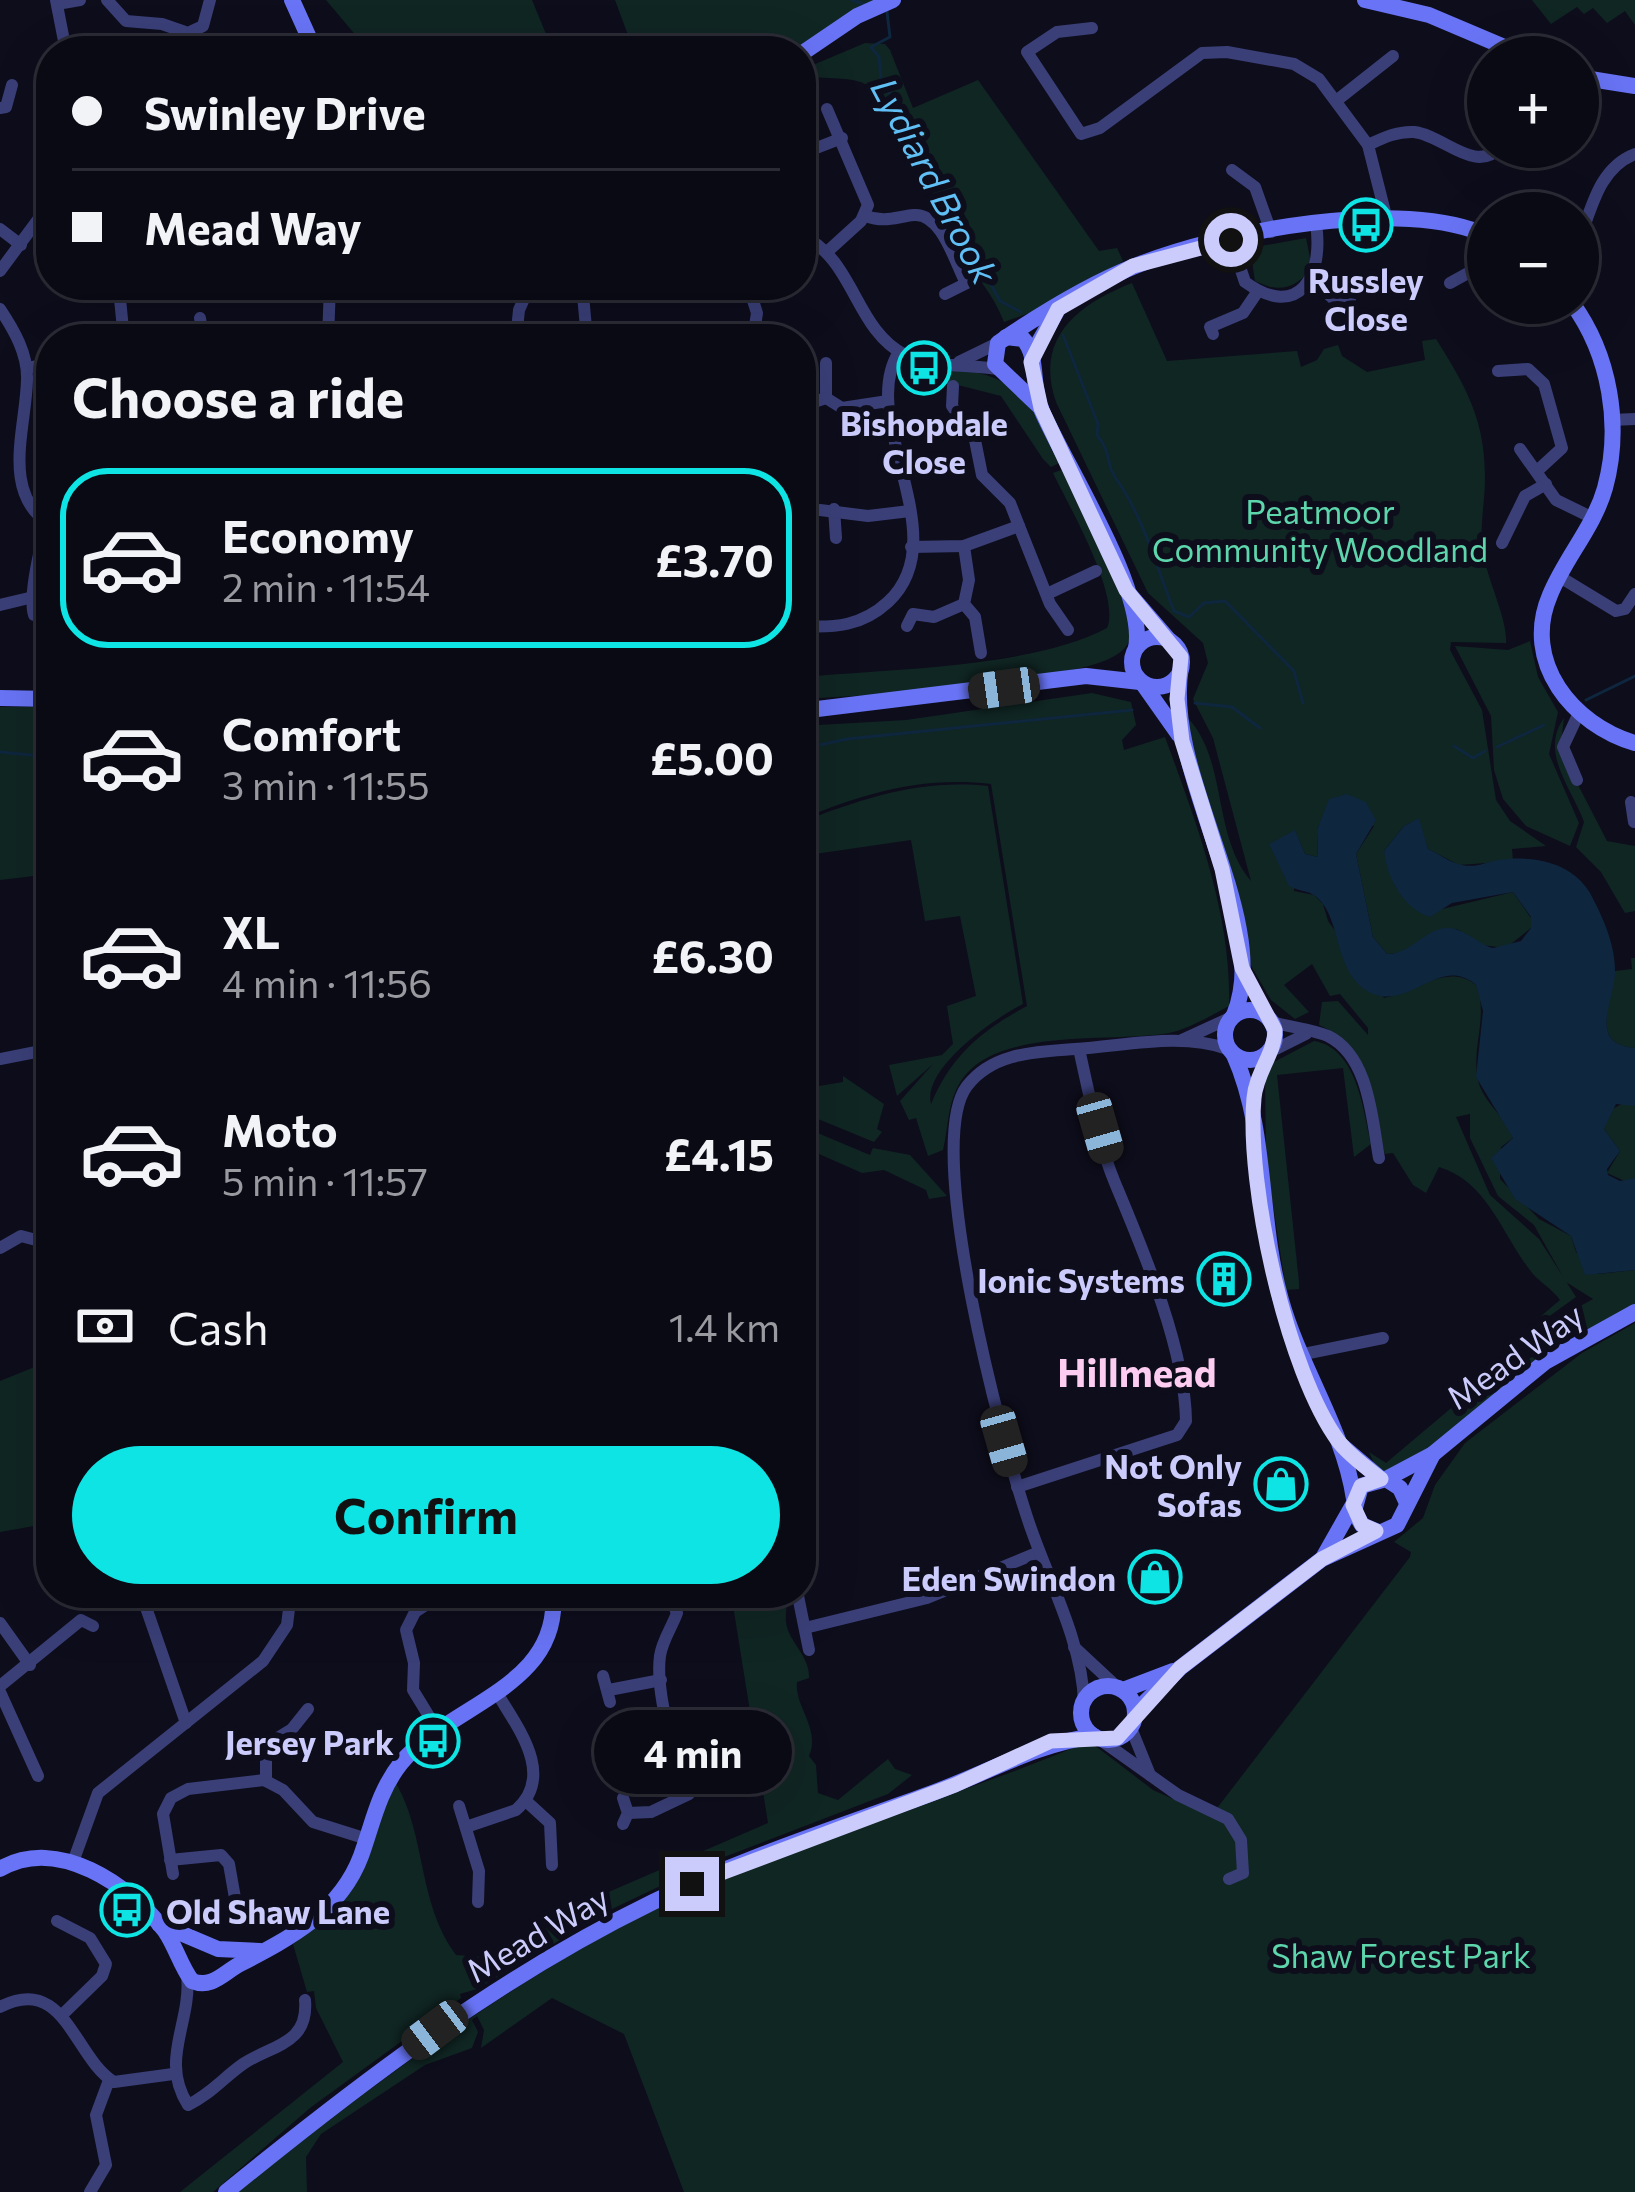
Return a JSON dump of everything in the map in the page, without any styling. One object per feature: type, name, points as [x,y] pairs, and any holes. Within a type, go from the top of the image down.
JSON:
[{"type":"main road","points":[[292,0],[308,36]]},
{"type":"main road","points":[[816,44],[856,16],[893,0]]},
{"type":"main road","points":[[1364,0],[1429,16],[1477,36]]},
{"type":"main road","points":[[1599,80],[1635,86]]},
{"type":"main road","points":[[1041,408],[993,358],[1002,340],[1133,266],[1271,232],[1386,216],[1444,219],[1467,228]]},
{"type":"main road","points":[[1000,370],[1019,374],[1058,309]]},
{"type":"main road","points":[[1583,324],[1602,361],[1611,421],[1606,481],[1546,608],[1544,644],[1552,676],[1578,715],[1635,742]]},
{"type":"main road","points":[[1002,340],[1023,339],[1032,358],[1041,408],[1126,590],[1173,643],[1181,667],[1177,699],[1182,741],[1222,869],[1242,968],[1275,1041],[1266,1054],[1253,1103]]},
{"type":"main road","points":[[1126,590],[1135,651],[1132,668],[1182,741]]},
{"type":"main road","points":[[1086,676],[1154,638],[1173,643]]},
{"type":"main road","points":[[816,709],[1086,676],[1165,686],[1181,667]]},
{"type":"main road","points":[[0,698],[36,699]]},
{"type":"main road","points":[[1242,968],[1233,1016],[1225,1031],[1253,1103],[1272,1262],[1299,1355],[1341,1444],[1362,1525],[1376,1531]]},
{"type":"main road","points":[[1233,1016],[1251,1010],[1269,1019]]},
{"type":"main road","points":[[1231,1052],[1247,1060],[1266,1054]]},
{"type":"main road","name":"Mead Way","points":[[1383,1479],[1432,1454],[1545,1362],[1635,1312]]},
{"type":"main road","points":[[1180,1668],[1120,1688],[1101,1686],[1083,1705],[1084,1724],[1096,1737],[1117,1738],[1180,1668],[1322,1559],[1397,1525],[1407,1503],[1400,1488],[1341,1444]]},
{"type":"main road","name":"Mead Way","points":[[1407,1503],[1432,1454]]},
{"type":"main road","points":[[1322,1559],[1361,1486],[1383,1479]]},
{"type":"main road","points":[[158,1923],[197,1984],[218,1978],[308,1926],[334,1901],[356,1868],[388,1781],[438,1731],[527,1668],[542,1646],[552,1608]]},
{"type":"main road","points":[[1120,1688],[1133,1720]]},
{"type":"main road","name":"Mead Way","points":[[1051,1741],[1083,1705]]},
{"type":"main road","name":"Mead Way","points":[[226,2192],[435,2030],[568,1947],[730,1867],[955,1785],[1051,1741],[1096,1737]]},
{"type":"main road","points":[[0,1869],[34,1858],[73,1862],[113,1885],[158,1923],[212,1946]]},
{"type":"main road","points":[[185,1970],[188,1951],[212,1946],[267,1951]]},
{"type":"main road","points":[[212,1946],[218,1978]]},
{"type":"street","points":[[63,36],[56,2],[80,0]]},
{"type":"street","points":[[107,0],[126,21],[162,24],[188,34],[202,26],[210,0]]},
{"type":"street","points":[[1093,28],[1057,32],[1023,47],[1081,134],[1100,128],[1186,62],[1214,51],[1301,67],[1336,101],[1368,145],[1386,216]]},
{"type":"street","points":[[1336,101],[1375,62],[1393,56]]},
{"type":"street","points":[[4,111],[12,85]]},
{"type":"street","points":[[827,109],[868,198],[866,216],[828,251]]},
{"type":"street","points":[[1368,145],[1410,132],[1467,154]]},
{"type":"street","points":[[816,149],[842,139]]},
{"type":"street","points":[[1598,192],[1616,165],[1635,154]]},
{"type":"street","points":[[1232,170],[1255,187],[1271,232]]},
{"type":"street","points":[[866,216],[892,221],[920,215],[932,220],[971,281],[945,294]]},
{"type":"street","points":[[0,271],[36,224]]},
{"type":"street","points":[[1231,240],[1240,277],[1258,291],[1291,294],[1313,280],[1319,261],[1316,224]]},
{"type":"street","points":[[0,229],[21,245]]},
{"type":"street","points":[[816,244],[828,251],[878,334],[899,352],[933,363],[1000,370]]},
{"type":"street","points":[[1450,284],[1467,274]]},
{"type":"street","points":[[1313,280],[1339,306]]},
{"type":"street","points":[[1208,326],[1243,314],[1258,291]]},
{"type":"street","points":[[568,324],[584,322],[583,300]]},
{"type":"street","points":[[0,309],[27,368],[26,396],[6,434],[10,461],[20,498],[36,512]]},
{"type":"street","points":[[200,317],[201,324]]},
{"type":"street","points":[[958,362],[1002,340]]},
{"type":"street","points":[[816,626],[845,626],[876,613],[901,584],[911,547],[910,511],[887,377],[899,352]]},
{"type":"street","points":[[826,363],[822,399],[842,408],[888,401]]},
{"type":"street","points":[[27,368],[36,366]]},
{"type":"street","points":[[1498,371],[1528,369],[1546,389],[1562,448],[1537,471]]},
{"type":"street","points":[[953,386],[952,418],[972,434],[982,475],[1010,503],[1047,594],[1068,630]]},
{"type":"street","points":[[1611,421],[1635,419]]},
{"type":"street","points":[[1520,449],[1560,503],[1592,518]]},
{"type":"street","points":[[1502,543],[1523,499],[1546,484]]},
{"type":"street","points":[[836,538],[827,510],[868,516],[910,511]]},
{"type":"street","points":[[911,547],[964,546],[1019,526]]},
{"type":"street","points":[[964,546],[969,580],[964,604]]},
{"type":"street","points":[[1047,594],[1096,571]]},
{"type":"street","points":[[34,615],[29,598],[36,572]]},
{"type":"street","points":[[1560,577],[1616,611],[1626,607],[1635,594]]},
{"type":"street","points":[[0,605],[29,598]]},
{"type":"street","points":[[913,615],[934,617],[964,604]]},
{"type":"street","points":[[964,604],[975,616],[981,652]]},
{"type":"street","points":[[1576,780],[1563,747],[1578,715]]},
{"type":"street","points":[[1181,1040],[1233,1016]]},
{"type":"street","points":[[1269,1019],[1330,1037],[1351,1057],[1365,1086],[1378,1158]]},
{"type":"street","points":[[1266,1054],[1307,1033]]},
{"type":"street","points":[[1083,1705],[1073,1647],[1017,1486],[974,1310],[953,1119],[967,1086],[988,1066],[1023,1055],[1181,1040],[1231,1052]]},
{"type":"street","points":[[1017,1486],[1178,1435],[1186,1421],[1168,1331],[1132,1217],[1114,1179],[1079,1049]]},
{"type":"street","points":[[0,1059],[36,1052]]},
{"type":"street","points":[[0,1248],[21,1236],[36,1240]]},
{"type":"street","points":[[1299,1355],[1382,1338]]},
{"type":"street","points":[[805,1628],[927,1598],[1039,1552]]},
{"type":"street","points":[[146,1608],[186,1724]]},
{"type":"street","points":[[73,1862],[98,1793],[273,1650],[287,1625],[289,1608]]},
{"type":"street","points":[[421,1608],[406,1630],[414,1663],[412,1688],[438,1731]]},
{"type":"street","points":[[623,1798],[626,1818],[696,1791],[675,1757],[661,1680],[660,1654],[677,1613],[675,1608]]},
{"type":"street","points":[[801,1608],[809,1650]]},
{"type":"street","points":[[31,1773],[0,1689],[84,1618]]},
{"type":"street","points":[[0,1622],[30,1666]]},
{"type":"street","points":[[1073,1647],[1120,1688]]},
{"type":"street","points":[[607,1690],[661,1680]]},
{"type":"street","points":[[469,1826],[503,1818],[526,1801],[533,1757],[497,1693]]},
{"type":"street","points":[[266,1781],[266,1745],[307,1719]]},
{"type":"street","points":[[1133,1720],[1150,1775]]},
{"type":"street","points":[[1096,1737],[1234,1826],[1244,1869],[1241,1876],[1228,1879]]},
{"type":"street","points":[[236,1898],[221,1855],[171,1867],[164,1814],[175,1794],[225,1783],[266,1781],[313,1822],[367,1839]]},
{"type":"street","points":[[526,1801],[550,1823],[552,1865]]},
{"type":"street","points":[[459,1806],[469,1826],[484,1894]]},
{"type":"street","points":[[232,1882],[250,1878]]},
{"type":"street","points":[[62,2015],[106,1967],[94,1942],[62,1923],[74,1911]]},
{"type":"street","points":[[185,1970],[187,2010],[177,2037],[173,2074],[191,2109],[246,2062],[285,2045],[312,2020],[305,2000]]},
{"type":"street","points":[[187,2010],[218,1978]]},
{"type":"street","points":[[0,2007],[28,1999],[62,2015],[109,2080],[129,2083],[173,2074]]},
{"type":"street","points":[[90,2192],[106,2164],[96,2115],[109,2080]]},
{"type":"green space","points":[[326,0],[532,0],[547,36],[356,36]]},
{"type":"green space","points":[[615,0],[874,0],[816,40],[816,36],[628,36]]},
{"type":"green space","points":[[1532,0],[1635,0],[1635,25],[1625,11],[1607,23],[1593,8],[1584,14],[1577,7],[1551,24]]},
{"type":"green space","points":[[865,43],[885,44],[913,108],[978,80],[1099,251],[1117,248],[1123,261],[1049,306],[1004,322],[989,292],[943,228],[920,161],[885,102],[859,81],[816,77],[816,64]]},
{"type":"green space","points":[[1306,238],[1312,268],[1299,281],[1279,288],[1255,281],[1250,248]]},
{"type":"green space","name":"Peatmoor Community Woodland","points":[[1132,283],[1167,361],[1297,351],[1301,367],[1317,360],[1324,349],[1338,345],[1342,356],[1367,372],[1425,360],[1422,341],[1436,339],[1465,389],[1482,438],[1483,553],[1506,643],[1451,642],[1450,650],[1482,710],[1496,800],[1510,821],[1546,846],[1512,849],[1513,861],[1459,865],[1428,849],[1418,819],[1404,826],[1384,851],[1395,886],[1406,898],[1438,910],[1513,892],[1531,918],[1531,928],[1506,948],[1482,945],[1457,929],[1387,954],[1373,937],[1356,854],[1374,826],[1328,805],[1317,830],[1318,857],[1305,854],[1295,831],[1294,891],[1314,895],[1323,904],[1328,921],[1384,998],[1443,977],[1476,985],[1481,1008],[1478,1080],[1513,1138],[1501,1147],[1500,1179],[1539,1219],[1571,1236],[1576,1252],[1598,1274],[1635,1270],[1635,1305],[1549,1351],[1423,1453],[1387,1472],[1376,1468],[1369,1452],[1386,1463],[1488,1377],[1497,1379],[1559,1340],[1563,1326],[1551,1322],[1593,1299],[1567,1282],[1576,1297],[1544,1320],[1541,1316],[1560,1300],[1522,1260],[1471,1185],[1439,1167],[1426,1193],[1413,1185],[1393,1153],[1385,1154],[1360,1063],[1337,1035],[1319,1025],[1322,1002],[1338,1001],[1368,1035],[1368,1028],[1340,994],[1330,996],[1312,964],[1284,985],[1309,1012],[1295,1019],[1271,1000],[1250,964],[1185,731],[1188,718],[1209,755],[1230,843],[1251,881],[1213,738],[1193,699],[1208,663],[1203,643],[1148,593],[1056,402],[1051,379],[1051,359],[1066,326],[1094,301]],"holes":[[[1470,1114],[1470,1138],[1498,1196],[1534,1225],[1563,1276],[1539,1239],[1490,1195],[1456,1117]]]},
{"type":"green space","points":[[937,368],[984,375],[1016,391],[1038,420],[1059,463],[1051,467],[1043,459],[1001,396],[946,382]]},
{"type":"green space","points":[[1064,469],[1125,600],[1130,637],[1121,652],[1073,670],[925,692],[816,698],[816,676],[1000,659],[1076,641],[1107,628],[1107,595],[1100,574],[1053,473]]},
{"type":"green space","points":[[1530,641],[1538,677],[1558,712],[1549,754],[1579,823],[1570,846],[1526,826],[1503,799],[1494,770],[1491,716],[1455,646],[1508,650]]},
{"type":"green space","points":[[1092,693],[1131,702],[1136,725],[1122,740],[1124,750],[1165,737],[1200,835],[1218,903],[1228,972],[1229,1006],[1192,1025],[1145,1036],[1029,1044],[980,1062],[954,1095],[943,1150],[928,1156],[916,1118],[909,1120],[900,1101],[933,1064],[897,1096],[889,1065],[942,1055],[953,1044],[947,1006],[976,996],[960,916],[925,921],[911,840],[816,854],[816,817],[915,788],[988,786],[1023,1004],[978,1033],[948,1061],[931,1090],[931,1104],[948,1072],[970,1046],[1027,1006],[991,784],[917,785],[848,801],[816,813],[816,725],[906,720]]},
{"type":"green space","points":[[0,707],[36,707],[36,876],[0,880]]},
{"type":"green space","points":[[1564,718],[1560,750],[1607,841],[1635,846],[1635,911],[1625,913],[1601,872],[1576,847],[1584,822],[1556,757],[1557,731]]},
{"type":"green space","points":[[1631,958],[1635,958],[1635,1048],[1612,1039],[1606,1019],[1615,971],[1632,969]]},
{"type":"green space","points":[[1314,1041],[1328,1046],[1349,1067],[1371,1144],[1354,1157],[1343,1068],[1277,1075],[1299,1282],[1299,1289],[1286,1290],[1266,1159],[1265,1075],[1268,1065]]},
{"type":"green space","points":[[843,1076],[884,1104],[877,1129],[882,1132],[874,1142],[816,1118],[816,1086],[843,1082]]},
{"type":"green space","points":[[1627,1101],[1635,1106],[1635,1178],[1627,1182],[1607,1173],[1620,1151],[1604,1129],[1609,1111]]},
{"type":"green space","points":[[816,1132],[870,1155],[873,1148],[910,1155],[947,1196],[929,1199],[926,1190],[884,1170],[862,1173],[816,1153]]},
{"type":"green space","name":"Shaw Forest Park","points":[[1635,1323],[1635,2192],[684,2192],[624,2034],[552,1998],[481,2048],[484,2030],[477,2016],[472,2020],[478,2032],[472,2048],[425,2065],[321,2134],[306,2157],[307,2192],[237,2192],[391,2074],[496,2001],[550,1967],[664,1904],[768,1859],[1089,1741],[1153,1790],[1211,1816],[1410,1557],[1411,1552],[1394,1542],[1423,1518],[1435,1485],[1465,1443],[1582,1353]]},
{"type":"green space","points":[[36,1366],[36,1526],[0,1532],[0,1381]]},
{"type":"green space","points":[[733,1608],[786,1608],[788,1629],[808,1670],[809,1678],[797,1682],[797,1691],[812,1736],[809,1756],[816,1765],[818,1793],[838,1800],[888,1759],[895,1769],[912,1775],[888,1794],[711,1862],[614,1908],[477,1989],[460,1994],[461,1998],[310,2108],[213,2192],[180,2192],[343,2062],[316,2008],[314,1991],[307,1992],[293,1944],[318,1925],[350,1889],[396,1783],[413,1826],[435,1913],[456,1955],[497,1958],[597,1897],[768,1823]]},
{"type":"water","points":[[1347,794],[1366,802],[1376,820],[1356,854],[1373,937],[1387,954],[1441,929],[1461,931],[1493,948],[1521,941],[1531,928],[1531,917],[1513,892],[1452,903],[1430,917],[1412,907],[1393,881],[1384,851],[1404,826],[1419,818],[1428,849],[1454,862],[1472,866],[1538,860],[1573,874],[1590,893],[1608,932],[1615,963],[1607,1030],[1620,1045],[1635,1048],[1635,1106],[1616,1104],[1604,1129],[1620,1151],[1608,1175],[1620,1181],[1635,1178],[1635,1270],[1585,1275],[1571,1236],[1515,1199],[1491,1158],[1513,1138],[1476,1077],[1483,1011],[1476,985],[1450,976],[1399,995],[1371,993],[1350,973],[1324,905],[1312,894],[1289,886],[1269,844],[1295,830],[1305,854],[1318,857],[1317,830],[1329,799]]},
{"type":"waterway","name":"Lydiard Brook","points":[[852,0],[867,5]]},
{"type":"waterway","name":"Lydiard Brook","points":[[887,12],[890,37],[871,47],[879,57],[881,80],[941,176],[949,207],[1000,301],[1021,312]]},
{"type":"waterway","name":"Lydiard Brook","points":[[1063,335],[1098,424],[1097,435],[1141,524],[1174,611],[1189,617],[1204,603],[1225,601],[1294,671],[1303,703]]},
{"type":"waterway","points":[[1586,700],[1635,676]]},
{"type":"waterway","points":[[1195,703],[1232,707],[1260,728]]},
{"type":"waterway","points":[[816,746],[1132,710]]},
{"type":"waterway","points":[[1497,747],[1544,725]]},
{"type":"waterway","points":[[1454,746],[1473,758],[1485,751]]},
{"type":"waterway","points":[[0,752],[36,756]]},
{"type":"place","name":"Russley Close","points":[[1366,225]]},
{"type":"place","name":"Bishopdale Close","points":[[924,368]]},
{"type":"place","name":"Ionic Systems","points":[[1224,1279]]},
{"type":"place","name":"Not Only Sofas","points":[[1281,1484]]},
{"type":"place","name":"Eden Swindon","points":[[1155,1577]]},
{"type":"place","name":"Jersey Park","points":[[433,1741]]},
{"type":"place","name":"Old Shaw Lane","points":[[127,1910]]},
{"type":"district","name":"Hillmead","points":[[1137,1371]]},
{"type":"route","points":[[692,1884],[955,1785],[1051,1741],[1094,1736],[1107,1740],[1125,1734],[1136,1712],[1180,1668],[1322,1559],[1376,1531],[1362,1525],[1353,1505],[1361,1486],[1381,1479],[1341,1444],[1329,1423],[1299,1355],[1272,1262],[1253,1103],[1259,1069],[1273,1046],[1275,1030],[1242,968],[1222,869],[1182,741],[1177,699],[1181,657],[1126,590],[1041,408],[1031,362],[1058,309],[1133,266],[1231,240]]}]
